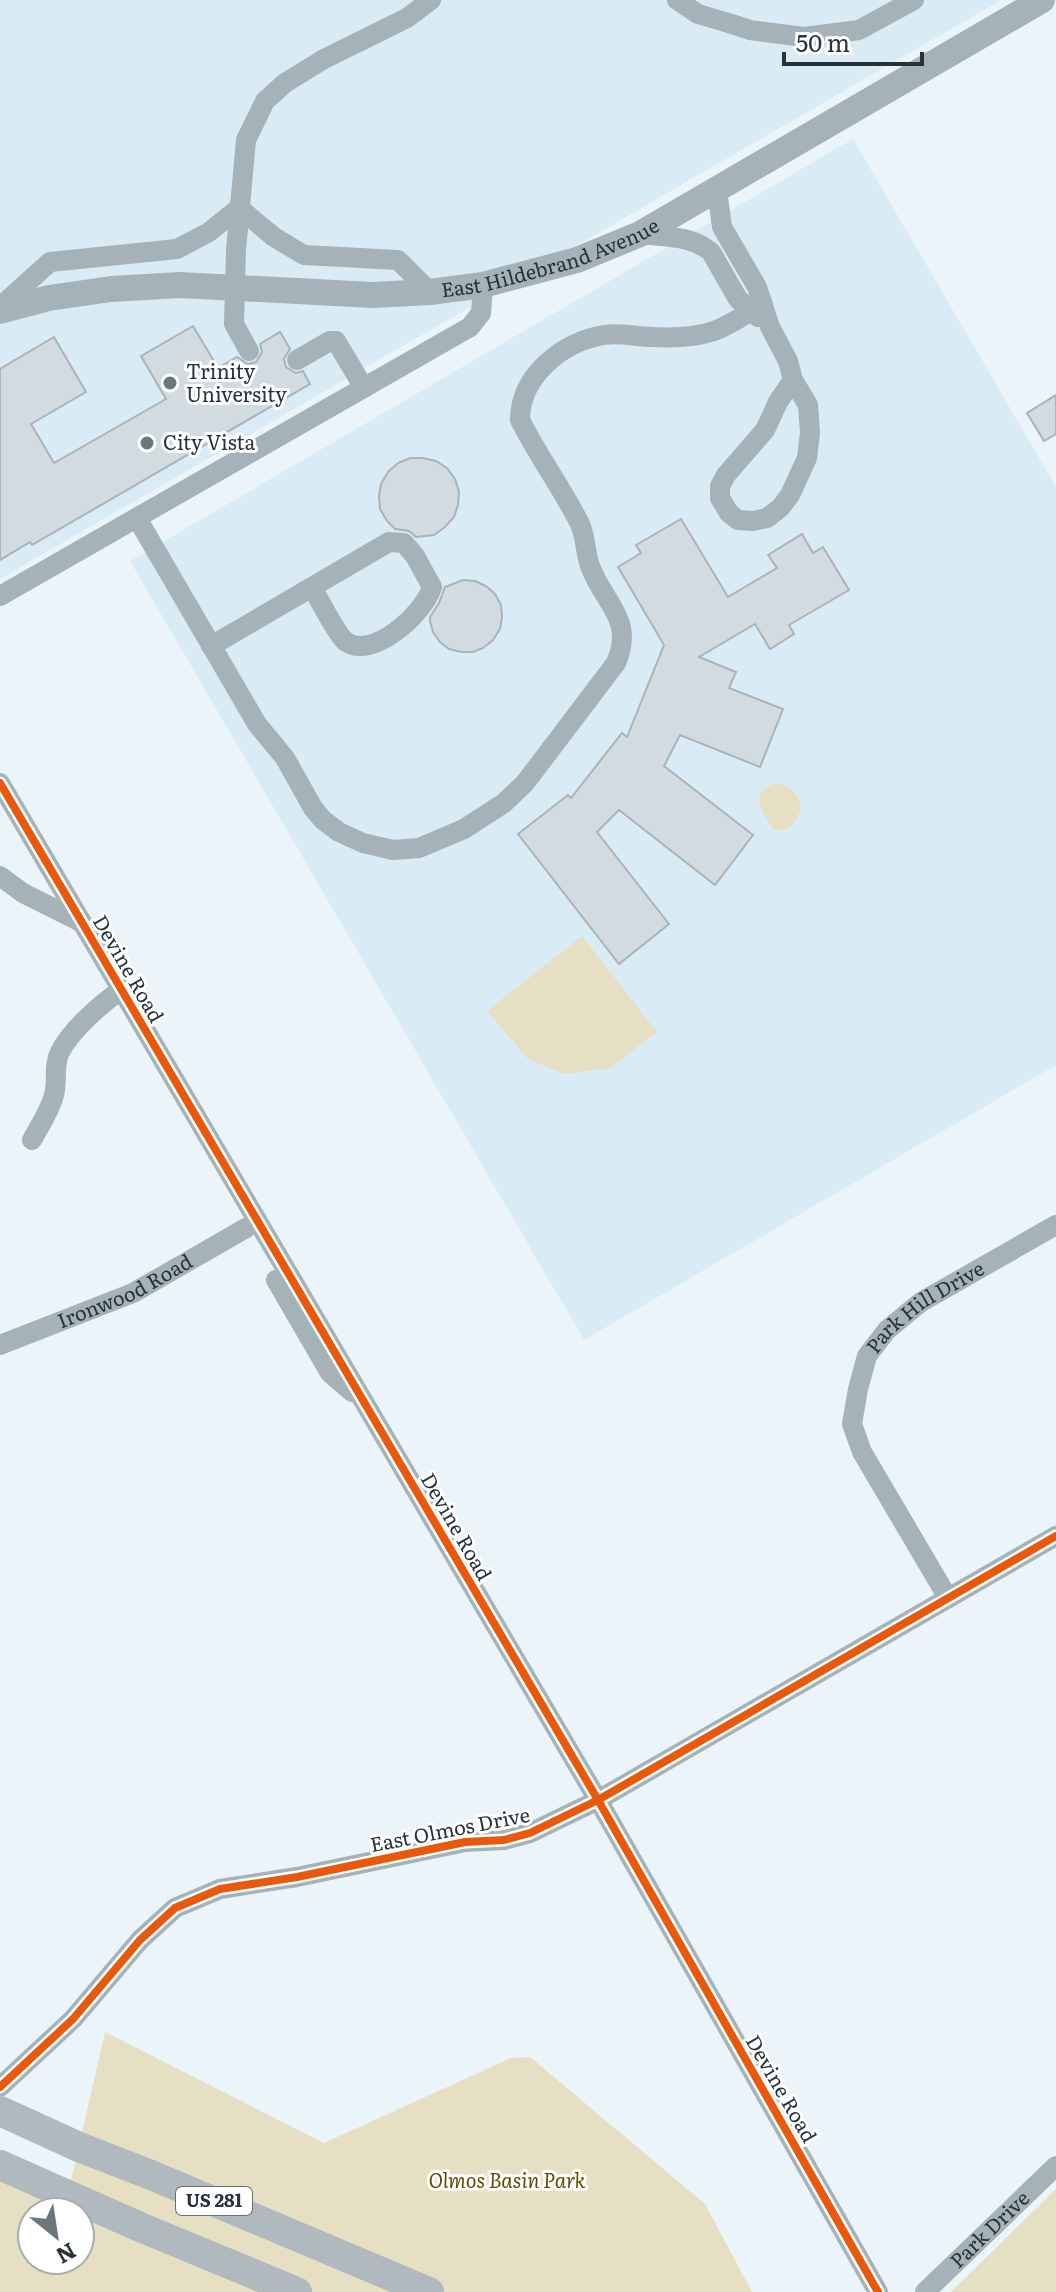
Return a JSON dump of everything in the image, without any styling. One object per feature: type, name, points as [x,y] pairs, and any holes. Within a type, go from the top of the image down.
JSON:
[{"type":"highway","name":"US 281","points":[[0,2111],[79,2147],[429,2292]]},
{"type":"highway","name":"US 281","points":[[0,2165],[297,2292]]},
{"type":"main road","name":"East Hildebrand Avenue","points":[[0,309],[111,289],[180,285],[373,295],[430,292],[483,285],[577,260],[640,234],[1042,0]]},
{"type":"street","points":[[249,351],[234,324],[239,208],[246,140],[265,101],[285,83],[311,67],[407,18],[431,0]]},
{"type":"street","points":[[677,0],[698,14],[742,28],[804,37],[859,30],[914,0]]},
{"type":"street","points":[[717,190],[722,227],[757,287],[757,307],[788,361],[793,380],[808,405],[810,433],[807,458],[790,495],[780,508],[767,518],[738,520],[729,513],[720,498],[720,486],[765,430],[793,380]]},
{"type":"street","points":[[239,208],[277,239],[304,255],[398,260],[430,292]]},
{"type":"street","points":[[0,309],[50,262],[177,249],[209,232],[239,208]]},
{"type":"street","points":[[640,234],[694,241],[711,252],[738,299],[757,307]]},
{"type":"street","points":[[718,265],[737,254]]},
{"type":"street","points":[[0,596],[470,327],[481,313],[483,285]]},
{"type":"street","points":[[137,518],[257,724],[285,758],[323,820],[339,832],[363,843],[393,850],[419,848],[464,829],[504,803],[525,783],[616,663],[623,648],[619,621],[589,564],[581,526],[520,420],[520,405],[536,373],[549,360],[583,341],[604,335],[651,337],[699,334],[714,331],[757,307]]},
{"type":"street","points":[[297,360],[330,341],[336,341],[364,388]]},
{"type":"street","points":[[211,646],[389,542],[404,543],[432,587],[416,615],[404,626],[370,645],[356,646],[344,640],[312,587]]},
{"type":"street","name":"Devine Road","points":[[0,783],[598,1800],[878,2292]]},
{"type":"street","points":[[0,876],[23,893],[83,923]]},
{"type":"street","points":[[32,1140],[55,1093],[56,1066],[63,1047],[86,1021],[121,990]]},
{"type":"street","name":"Devine Road","points":[[194,1113],[199,1147],[330,1373],[364,1402]]},
{"type":"street","name":"Park Hill Drive","points":[[948,1598],[862,1452],[852,1424],[867,1356],[887,1330],[921,1302],[1056,1225]]},
{"type":"street","name":"Ironwood Road","points":[[0,1345],[133,1293],[246,1228]]},
{"type":"street","name":"East Olmos Drive","points":[[0,2087],[73,2019],[140,1940],[175,1908],[220,1889],[297,1877],[465,1842],[504,1840],[530,1833],[598,1800],[1056,1536]]},
{"type":"street","name":"Park Drive","points":[[925,2292],[1056,2166]]},
{"type":"shaded area","name":"Trinity University","points":[[0,0],[1001,0],[0,579]]},
{"type":"shaded area","points":[[853,139],[1056,487],[1056,1065],[584,1340],[130,561]]},
{"type":"green space","points":[[780,783],[795,793],[801,804],[798,817],[786,830],[773,830],[760,807],[760,793],[770,785]]},
{"type":"green space","points":[[582,936],[657,1032],[610,1068],[564,1074],[528,1059],[487,1011]]},
{"type":"green space","name":"Olmos Basin Park","points":[[105,2032],[324,2143],[511,2058],[530,2057],[705,2204],[752,2292],[0,2292],[0,2174],[52,2196],[16,2196],[16,2276],[96,2276],[96,2196],[67,2196]]},
{"type":"green space","points":[[1056,2189],[1056,2292],[951,2292]]},
{"type":"building","name":"City Vista","points":[[193,326],[218,368],[237,357],[248,364],[256,362],[262,352],[260,344],[280,332],[290,349],[284,359],[286,367],[296,373],[303,371],[310,384],[32,545],[30,542],[0,560],[0,369],[54,337],[86,392],[31,424],[54,463],[166,399],[141,356]]},
{"type":"building","points":[[1056,395],[1056,434],[1044,441],[1027,413]]},
{"type":"building","points":[[410,458],[436,461],[447,468],[455,479],[459,492],[454,517],[434,535],[416,537],[409,531],[395,529],[380,509],[381,484],[388,472]]},
{"type":"building","points":[[681,519],[728,597],[777,568],[768,555],[802,534],[813,553],[823,547],[849,590],[789,625],[794,634],[770,649],[755,624],[699,657],[736,672],[729,688],[783,709],[760,767],[680,735],[664,766],[753,835],[715,885],[619,810],[597,832],[669,924],[619,964],[518,834],[568,795],[571,798],[622,733],[627,737],[664,645],[618,567],[641,553],[636,545]]},
{"type":"building","points":[[463,580],[486,586],[501,605],[500,629],[493,640],[473,652],[449,649],[433,632],[430,621],[445,587]]},
{"type":"cycle path","points":[[0,783],[598,1800],[878,2292]]},
{"type":"cycle path","points":[[0,2087],[73,2019],[140,1940],[175,1908],[220,1889],[297,1877],[465,1842],[504,1840],[530,1833],[598,1800],[1056,1536]]},
{"type":"place","name":"Trinity University","points":[[170,383]]},
{"type":"place","name":"City Vista","points":[[147,443]]}]
